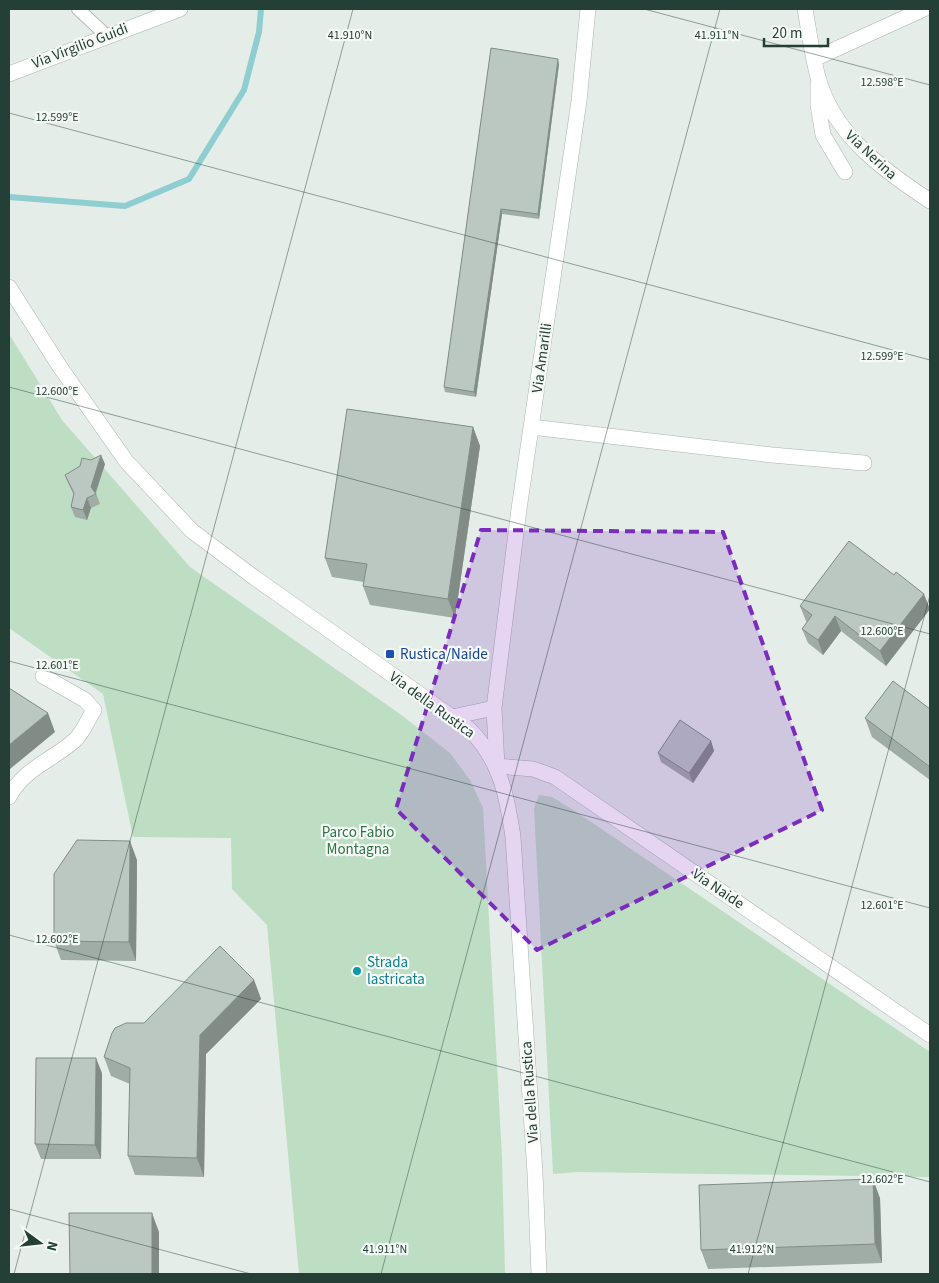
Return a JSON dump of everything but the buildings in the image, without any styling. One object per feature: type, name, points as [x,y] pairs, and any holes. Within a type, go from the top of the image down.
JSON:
[{"type":"street","name":"Via Virgilio Guidi","points":[[9,74],[152,18],[180,9]]},
{"type":"street","name":"Via Amarilli","points":[[496,766],[494,708],[531,427],[579,102],[588,9]]},
{"type":"street","name":"Via Nerina","points":[[805,9],[818,78],[830,106],[848,136],[900,182],[930,201]]},
{"type":"street","points":[[814,59],[924,9]]},
{"type":"street","points":[[818,78],[818,106],[823,135],[845,172]]},
{"type":"street","name":"Via della Rustica","points":[[9,287],[60,367],[126,461],[192,531],[287,601],[452,717],[478,738],[496,766],[507,794],[514,837],[535,1173],[539,1274]]},
{"type":"street","points":[[531,427],[772,455],[864,462]]},
{"type":"street","points":[[9,796],[19,781],[31,770],[76,740],[94,710],[85,700],[43,676]]},
{"type":"street","points":[[452,717],[494,708]]},
{"type":"street","name":"Via Naide","points":[[496,766],[533,769],[555,777],[930,1035]]},
{"type":"lane","points":[[78,9],[107,36]]},
{"type":"highlighted area","points":[[481,530],[723,532],[822,810],[537,950],[396,809]]},
{"type":"green space","name":"Parco Fabio Montagna","points":[[9,334],[62,420],[190,567],[400,714],[450,753],[470,780],[483,808],[502,1157],[505,1274],[299,1274],[267,925],[232,889],[231,838],[133,837],[103,694],[9,628]]},
{"type":"green space","points":[[539,795],[552,797],[578,813],[930,1052],[930,1177],[578,1172],[553,1174],[534,808]]},
{"type":"waterway","points":[[9,197],[125,206],[189,179],[244,90],[259,32],[261,9]]},
{"type":"place","name":"Rustica/Naide","points":[[390,654]]},
{"type":"place","name":"Strada lastricata","points":[[357,971]]}]
